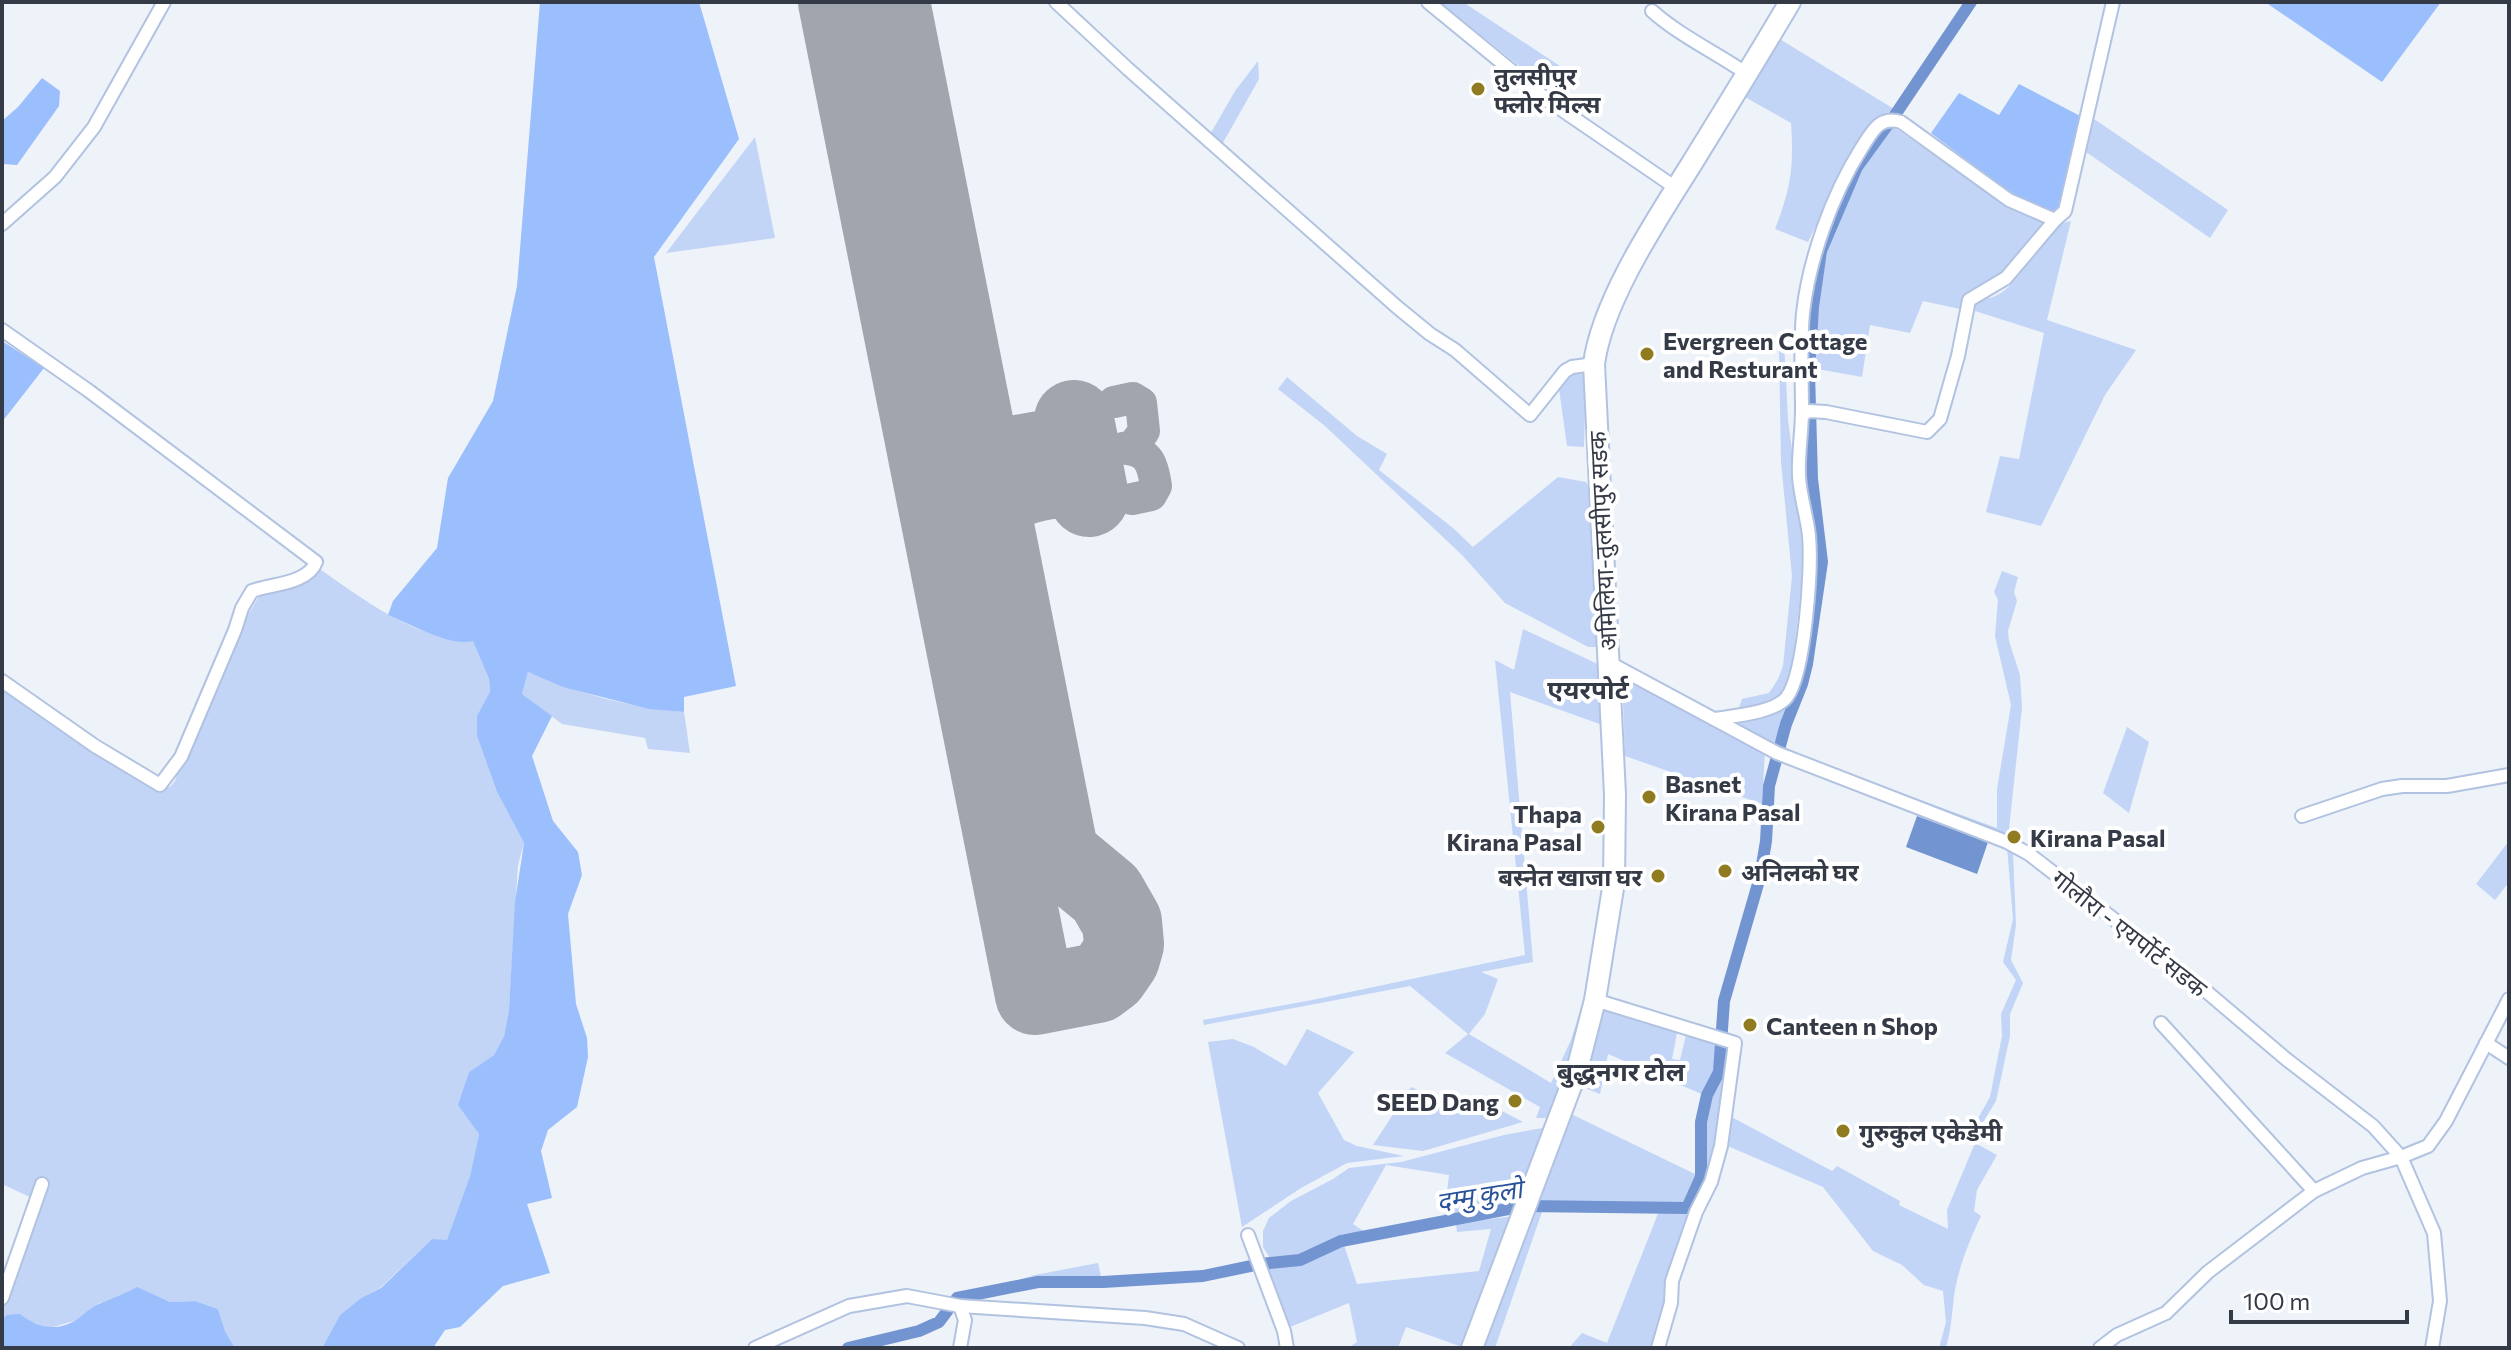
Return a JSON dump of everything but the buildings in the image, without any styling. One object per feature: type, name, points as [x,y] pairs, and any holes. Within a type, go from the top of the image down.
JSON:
[{"type":"main road","name":"अमिलिया-तुलसीपुर सडक","points":[[1472,1348],[1572,1082],[1595,1000],[1614,882],[1615,795],[1594,364],[1599,337],[1655,222],[1790,2]]},
{"type":"street","points":[[2,224],[55,177],[94,127],[164,2]]},
{"type":"street","points":[[1056,2],[1138,79],[1386,298],[1455,350],[1530,415],[1565,371],[1594,364]]},
{"type":"street","points":[[1428,2],[1546,99],[1676,188]]},
{"type":"street","points":[[1802,415],[1809,411],[1826,412],[1927,432],[1940,419],[1958,356],[1969,300],[2006,278],[2065,211],[2113,2]]},
{"type":"street","points":[[1652,11],[1671,28],[1717,53],[1747,74]]},
{"type":"street","points":[[1714,719],[1781,703],[1792,689],[1807,607],[1809,538],[1799,476],[1803,313],[1815,249],[1852,164],[1880,122],[1891,119],[1901,122],[2009,200],[2055,220]]},
{"type":"street","points":[[2,330],[89,391],[316,562],[311,572],[293,581],[252,591],[242,608],[181,757],[160,785],[95,746],[2,681]]},
{"type":"street","name":"गोलौरा - एयर्पोर्ट सडक","points":[[1608,662],[1777,753],[2007,842],[2029,854],[2194,981],[2286,1059],[2373,1126],[2401,1157],[2434,1233],[2440,1301],[2432,1348]]},
{"type":"street","points":[[2302,816],[2382,789],[2447,786],[2509,775]]},
{"type":"street","points":[[2100,1348],[2117,1335],[2166,1313],[2208,1272],[2314,1191],[2362,1168],[2428,1146],[2446,1121],[2509,999]]},
{"type":"street","points":[[1595,1000],[1735,1043],[1721,1146],[1711,1182],[1696,1212],[1672,1281],[1671,1303],[1658,1348]]},
{"type":"street","points":[[2161,1023],[2314,1191]]},
{"type":"street","points":[[2486,1043],[2509,1058]]},
{"type":"street","points":[[2,1298],[42,1184]]},
{"type":"street","points":[[1248,1235],[1284,1331],[1287,1348]]},
{"type":"street","points":[[755,1348],[849,1306],[907,1296],[960,1306],[1145,1318],[1184,1324],[1238,1348]]},
{"type":"street","points":[[960,1306],[965,1320],[960,1348]]},
{"type":"shaded area","points":[[540,2],[699,2],[739,139],[654,257],[736,686],[684,697],[684,712],[649,709],[563,687],[528,672],[522,694],[552,716],[532,756],[553,821],[578,852],[582,875],[568,914],[576,1004],[587,1038],[588,1057],[577,1107],[548,1130],[541,1151],[552,1198],[527,1204],[550,1273],[503,1286],[460,1327],[445,1330],[433,1348],[322,1348],[340,1315],[361,1298],[381,1288],[432,1239],[447,1240],[470,1176],[479,1134],[458,1105],[469,1072],[494,1055],[504,1036],[509,1010],[515,902],[524,843],[497,792],[477,736],[477,716],[490,692],[489,679],[473,641],[442,638],[388,615],[393,601],[437,548],[448,478],[493,401],[517,286]]},
{"type":"shaded area","points":[[1439,2],[1463,2],[1575,76],[1561,99]]},
{"type":"shaded area","points":[[2265,2],[2441,2],[2382,82]]},
{"type":"shaded area","points":[[1778,38],[1894,109],[1876,119],[1847,162],[1808,242],[1775,229],[1790,177],[1791,123],[1743,96]]},
{"type":"shaded area","points":[[1258,61],[1259,79],[1220,148],[1208,138],[1235,91]]},
{"type":"shaded area","points":[[42,78],[60,91],[59,106],[17,165],[2,164],[2,121]]},
{"type":"shaded area","points":[[2019,84],[2084,118],[2061,207],[2050,216],[2010,193],[1931,133],[1959,93],[1999,115]]},
{"type":"shaded area","points":[[2094,119],[2228,210],[2210,238],[2086,152]]},
{"type":"shaded area","points":[[1892,126],[2008,207],[2047,223],[2010,269],[1962,296],[1960,309],[1923,301],[1910,333],[1870,325],[1862,377],[1812,368],[1814,313],[1824,253],[1860,168]]},
{"type":"shaded area","points":[[755,137],[775,238],[666,253]]},
{"type":"shaded area","points":[[2071,221],[2047,320],[2136,350],[2105,395],[2041,526],[1986,512],[2000,456],[2019,459],[2044,333],[1975,311],[1976,300],[1993,297],[2006,289],[2048,234]]},
{"type":"shaded area","points":[[2,341],[44,368],[2,422]]},
{"type":"shaded area","points":[[1784,342],[1788,419],[1802,528],[1802,580],[1792,668],[1787,687],[1779,697],[1738,711],[1742,699],[1769,693],[1783,666],[1792,576],[1781,462],[1779,349]]},
{"type":"shaded area","points":[[1573,373],[1586,375],[1584,447],[1567,446],[1559,389]]},
{"type":"shaded area","points":[[1287,377],[1357,436],[1387,454],[1379,470],[1473,547],[1558,477],[1586,482],[1591,490],[1598,647],[1588,647],[1505,603],[1462,555],[1325,426],[1278,389]]},
{"type":"shaded area","points":[[318,568],[372,605],[411,626],[431,634],[473,640],[489,679],[490,692],[477,736],[497,792],[524,843],[518,865],[509,1010],[504,1036],[494,1055],[469,1072],[459,1104],[479,1134],[470,1176],[447,1241],[432,1239],[380,1288],[340,1315],[322,1348],[235,1348],[218,1309],[195,1301],[170,1302],[137,1288],[114,1300],[99,1303],[77,1320],[50,1328],[8,1315],[2,1319],[2,1281],[32,1198],[2,1184],[2,678],[170,787],[240,627],[260,595],[272,589],[294,587],[308,580]]},
{"type":"shaded area","points":[[2002,571],[2018,577],[2014,592],[2017,601],[2008,631],[2020,675],[2022,708],[2008,838],[1895,795],[1896,791],[1997,828],[1997,789],[2011,705],[1995,636],[1998,600],[1994,592]]},
{"type":"shaded area","points":[[1523,629],[1602,666],[1608,727],[1510,692],[1533,962],[1481,972],[1498,979],[1485,1014],[1469,1034],[1551,1083],[1571,1040],[1581,1008],[1587,1010],[1555,1118],[1536,1118],[1540,1107],[1445,1053],[1468,1034],[1410,986],[1204,1025],[1203,1020],[1525,955],[1495,660],[1514,670]]},
{"type":"shaded area","points":[[528,672],[604,698],[684,712],[690,753],[648,749],[645,738],[562,724],[522,694]]},
{"type":"shaded area","points":[[1622,676],[1765,751],[1762,804],[1625,756]]},
{"type":"shaded area","points":[[1793,697],[1773,745],[1724,721]]},
{"type":"shaded area","points":[[2127,727],[2149,742],[2129,813],[2103,793]]},
{"type":"shaded area","points":[[1917,816],[1988,842],[1977,874],[1906,847]]},
{"type":"shaded area","points":[[2509,841],[2509,882],[2495,900],[2476,884]]},
{"type":"shaded area","points":[[2007,847],[2013,852],[2016,925],[2011,960],[2023,983],[2010,1014],[2010,1036],[1996,1101],[1977,1132],[1972,1129],[1990,1097],[2002,1036],[2001,1014],[2016,980],[2003,962],[2013,919]]},
{"type":"shaded area","points":[[1601,1009],[1678,1028],[1672,1059],[1680,1060],[1687,1031],[1720,1041],[1717,1070],[1704,1095],[1608,1054],[1600,1094],[1580,1086]]},
{"type":"shaded area","points":[[1307,1029],[1354,1052],[1318,1093],[1344,1140],[1357,1146],[1404,1156],[1347,1163],[1301,1188],[1242,1227],[1208,1042],[1233,1039],[1254,1047],[1286,1066]]},
{"type":"shaded area","points":[[1725,1043],[1732,1046],[1717,1144],[1667,1278],[1665,1304],[1654,1348],[1569,1348],[1582,1333],[1607,1343],[1659,1211],[1687,1211],[1703,1178],[1706,1107],[1721,1073]]},
{"type":"shaded area","points":[[1411,1087],[1466,1111],[1475,1097],[1523,1122],[1423,1151],[1373,1145]]},
{"type":"shaded area","points":[[1569,1113],[1699,1176],[1686,1207],[1535,1204]]},
{"type":"shaded area","points":[[1728,1115],[1832,1171],[1837,1166],[1900,1201],[1899,1205],[1948,1229],[1947,1210],[1975,1143],[1997,1155],[1977,1190],[1974,1211],[1981,1216],[1958,1276],[1946,1348],[1939,1348],[1946,1322],[1943,1291],[1924,1285],[1902,1265],[1873,1251],[1823,1187],[1723,1144]]},
{"type":"shaded area","points":[[1548,1127],[1518,1204],[1444,1218],[1449,1175],[1386,1165],[1353,1224],[1365,1232],[1342,1234],[1302,1258],[1271,1260],[1263,1247],[1263,1231],[1269,1218],[1291,1201],[1349,1168],[1401,1162],[1504,1135]]},
{"type":"shaded area","points":[[1530,1209],[1543,1209],[1495,1348],[1481,1348]]},
{"type":"shaded area","points":[[1515,1216],[1465,1348],[1406,1327],[1398,1348],[1348,1348],[1357,1342],[1349,1303],[1290,1327],[1264,1266],[1307,1261],[1344,1245],[1357,1284],[1479,1271],[1491,1229],[1457,1232],[1456,1223]]},
{"type":"shaded area","points":[[1098,1263],[1102,1281],[1037,1280],[986,1289],[1035,1275]]},
{"type":"shaded area","points":[[137,1287],[170,1302],[195,1301],[218,1309],[235,1348],[2,1348],[2,1319],[7,1315],[20,1314],[42,1326],[57,1327]]},
{"type":"waterway","name":"दम्मु कुलो","points":[[848,1348],[919,1331],[939,1322],[957,1298],[1038,1282],[1203,1276],[1260,1264],[1300,1260],[1341,1241],[1524,1206],[1687,1208],[1701,1177],[1701,1122],[1707,1095],[1719,1072],[1724,1001],[1760,877],[1766,841],[1769,786],[1807,664],[1822,562],[1812,479],[1809,372],[1813,307],[1821,251],[1857,167],[1971,2]]},
{"type":"taxiway","points":[[935,358],[945,416],[958,450],[970,463],[986,471],[1007,473]]},
{"type":"taxiway","points":[[986,620],[970,528],[972,510],[979,494],[1007,473],[1133,446],[1144,431],[1141,403],[1133,398],[1114,402]]},
{"type":"taxiway","points":[[1127,449],[1141,453],[1149,461],[1156,486],[1151,495],[1132,499]]},
{"type":"runway","points":[[838,2],[1035,995],[1097,983],[1109,974],[1120,958],[1124,944],[1122,922],[1106,894],[1059,855],[994,517],[1003,495],[1036,482],[1071,479],[1082,486],[1089,497],[1074,420],[1069,439],[1056,448],[1007,457],[989,452],[977,441],[890,2]]},
{"type":"place","name":"तुलसीपुर फ्लोर मिल्स","points":[[1478,89]]},
{"type":"place","name":"Evergreen Cottage and Resturant","points":[[1647,354]]},
{"type":"place","name":"Basnet Kirana Pasal","points":[[1649,797]]},
{"type":"place","name":"Thapa Kirana Pasal","points":[[1598,827]]},
{"type":"place","name":"Kirana Pasal","points":[[2014,837]]},
{"type":"place","name":"अनिलको घर","points":[[1725,871]]},
{"type":"place","name":"बस्‍नेत खाजा घर","points":[[1658,876]]},
{"type":"place","name":"Canteen n Shop","points":[[1750,1025]]},
{"type":"place","name":"SEED Dang","points":[[1515,1101]]},
{"type":"place","name":"गुरुकुल एकेडेमी","points":[[1843,1131]]},
{"type":"district","name":"एयरपोर्ट","points":[[1588,688]]},
{"type":"district","name":"बुद्धनगर टोल","points":[[1621,1070]]}]
